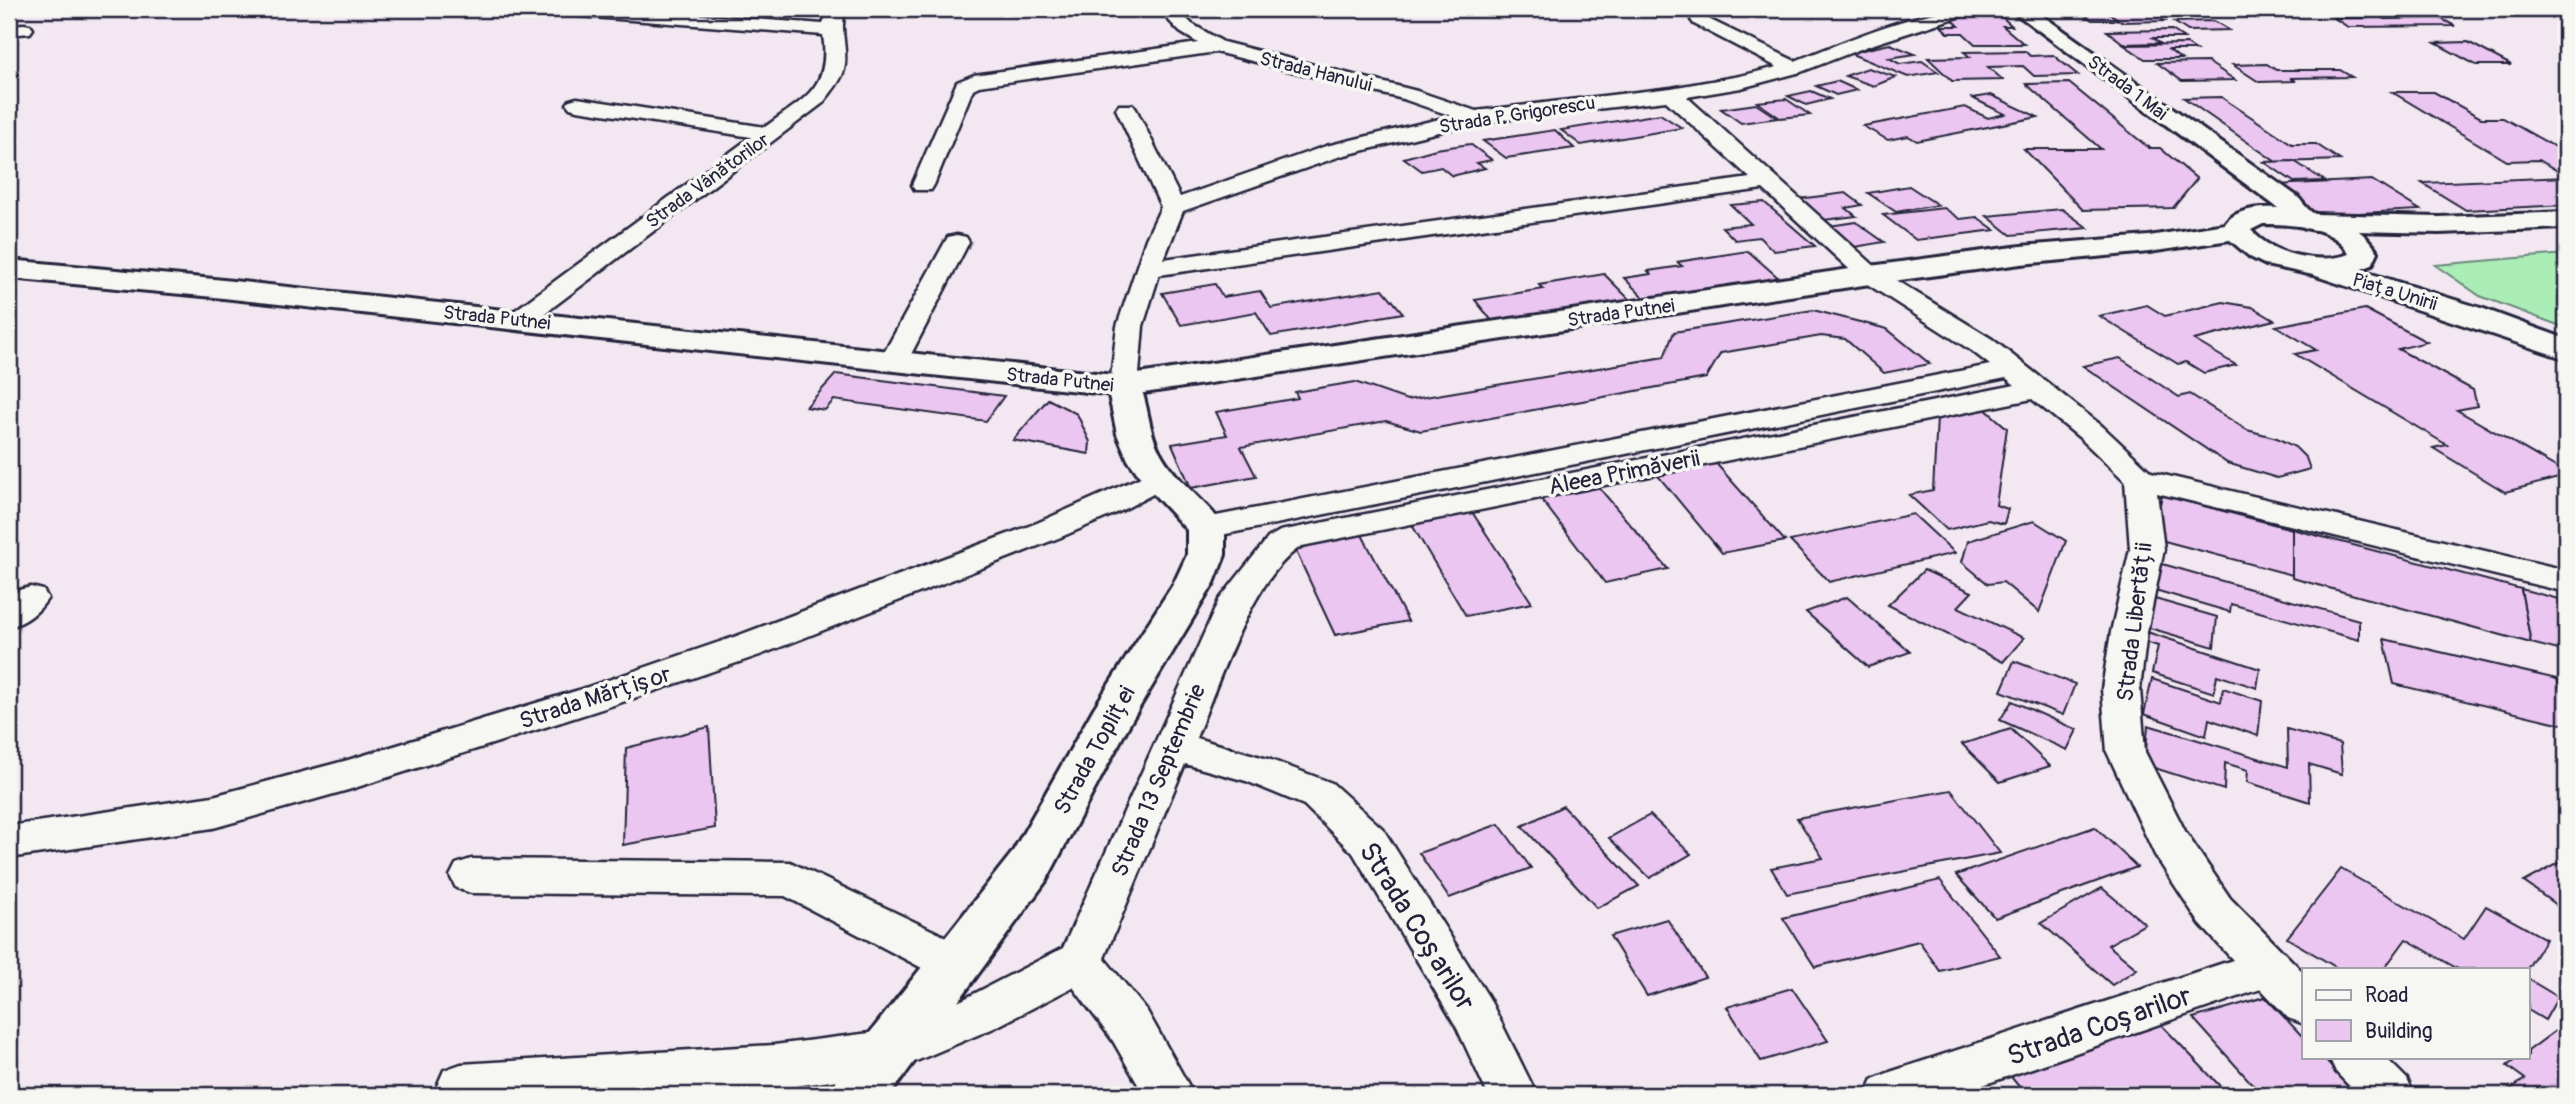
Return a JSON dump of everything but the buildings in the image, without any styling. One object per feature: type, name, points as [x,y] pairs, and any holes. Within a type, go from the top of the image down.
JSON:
[{"type":"main road","name":"Strada 1 Mai","points":[[2020,9],[2309,221]]},
{"type":"main road","name":"Strada 1 Mai","points":[[2235,167],[2237,175],[2259,200],[2248,224]]},
{"type":"main road","points":[[2317,267],[2353,265],[2362,259],[2362,248],[2439,225],[2566,220]]},
{"type":"main road","name":"Strada Putnei","points":[[9,269],[519,320],[1124,386],[1870,275],[2021,255],[2149,244],[2248,224],[2309,221],[2439,225]]},
{"type":"main road","name":"Piața Unirii","points":[[2309,221],[2348,235],[2362,248],[2473,316]]},
{"type":"main road","points":[[2248,224],[2241,238],[2264,253]]},
{"type":"main road","name":"Strada Putnei","points":[[2149,244],[2264,253]]},
{"type":"main road","name":"Piața Unirii","points":[[2264,253],[2473,316],[2566,350]]},
{"type":"main road","points":[[1124,386],[1140,449],[1159,478],[1206,528]]},
{"type":"main road","name":"Strada Topliței","points":[[858,1095],[1029,867],[1110,719],[1194,583],[1206,555],[1206,528]]},
{"type":"street","points":[[554,9],[834,19]]},
{"type":"street","name":"Strada Hanului","points":[[1167,9],[1186,28],[1216,46],[1410,94],[1475,117]]},
{"type":"street","name":"Strada P. Grigorescu","points":[[1173,207],[1334,151],[1475,117],[1671,94],[1741,82],[1794,68],[1861,42],[1964,9]]},
{"type":"street","name":"Strada Vânătorilor","points":[[519,320],[817,99],[834,71],[834,19]]},
{"type":"street","points":[[1700,20],[1794,68]]},
{"type":"street","points":[[923,185],[964,86],[974,81],[1216,46]]},
{"type":"street","points":[[1671,94],[1870,275],[1982,345],[2091,432],[2140,479],[2566,581]]},
{"type":"street","points":[[577,104],[771,134]]},
{"type":"street","points":[[1124,386],[1130,326],[1158,239],[1173,207],[1126,109]]},
{"type":"street","points":[[1149,269],[1767,182]]},
{"type":"street","points":[[893,362],[957,242]]},
{"type":"street","name":"Aleea Primăverii","points":[[1206,528],[2024,379]]},
{"type":"street","name":"Aleea Primăverii","points":[[1236,600],[1280,545],[1292,538],[2024,379]]},
{"type":"street","name":"Strada Mărțișor","points":[[9,842],[213,812],[361,771],[592,699],[747,646],[1049,530],[1110,504],[1159,478]]},
{"type":"street","name":"Strada Libertății","points":[[2140,479],[2147,548],[2129,632],[2121,689],[2126,752],[2170,843],[2215,911],[2302,1002]]},
{"type":"street","points":[[1194,583],[1236,600]]},
{"type":"street","name":"Strada 13 Septembrie","points":[[1080,961],[1236,600]]},
{"type":"street","name":"Strada Coșarilor","points":[[1172,746],[1257,770],[1318,794],[1368,841],[1473,1012],[1513,1095]]},
{"type":"street","points":[[471,876],[790,879],[957,964]]},
{"type":"street","points":[[461,1086],[774,1067],[888,1052],[978,1014],[1080,961],[1130,1026],[1170,1095]]},
{"type":"street","name":"Strada Coșarilor","points":[[1890,1095],[2269,967]]},
{"type":"street","points":[[2355,1058],[2390,1095]]},
{"type":"green space","points":[[2566,254],[2566,328],[2480,296],[2435,265]]}]
